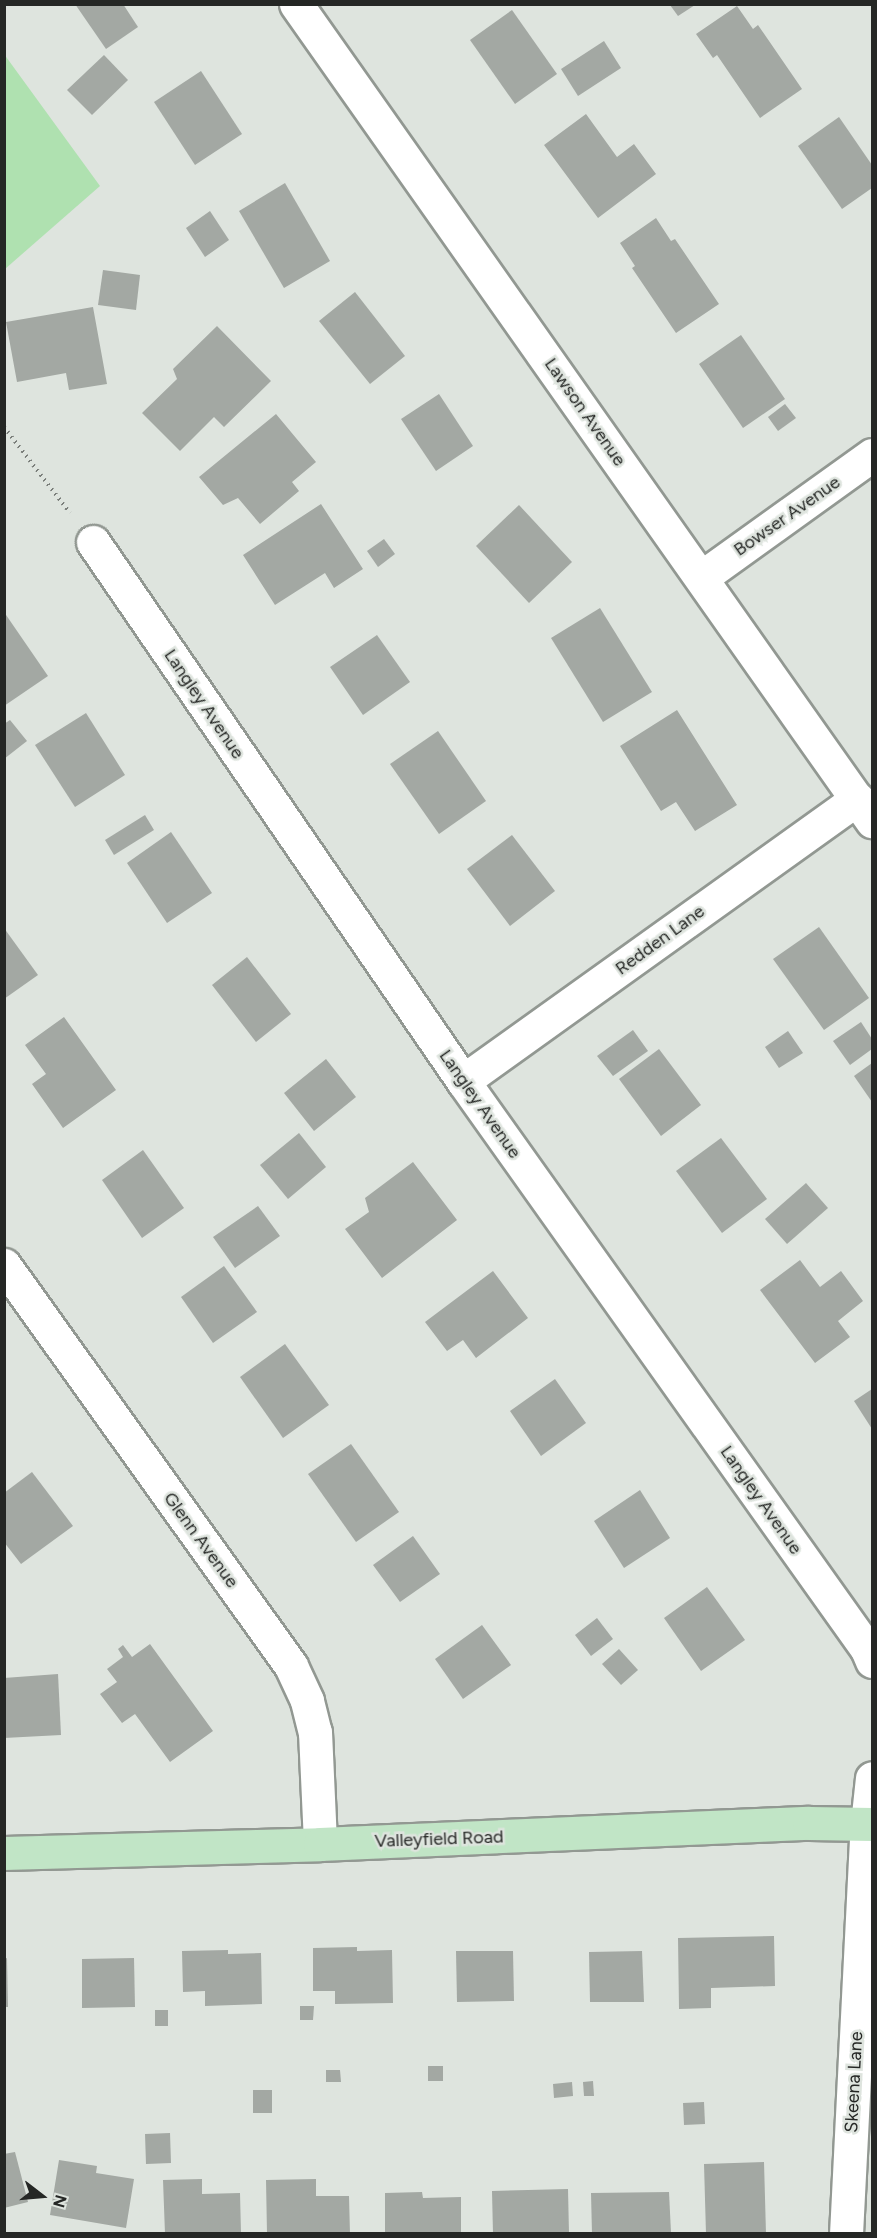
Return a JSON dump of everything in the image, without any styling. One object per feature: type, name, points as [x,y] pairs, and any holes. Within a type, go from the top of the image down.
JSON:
[{"type":"street","name":"Lawson Avenue","points":[[296,4],[865,810]]},
{"type":"street","name":"Bowser Avenue","points":[[702,577],[873,455]]},
{"type":"street","name":"Langley Avenue","points":[[93,542],[463,1081],[867,1649],[873,1661]]},
{"type":"street","name":"Redden Lane","points":[[463,1081],[865,810]]},
{"type":"street","name":"Glenn Avenue","points":[[4,1265],[291,1666],[307,1701],[315,1732],[320,1844]]},
{"type":"street","points":[[870,1824],[873,1778]]},
{"type":"street","name":"Valleyfield Road","points":[[4,1853],[320,1844],[809,1823],[870,1824]]},
{"type":"street","name":"Skeena Lane","points":[[846,2234],[870,1824]]},
{"type":"path","points":[[4,427],[93,542]]},
{"type":"green space","points":[[4,54],[100,186],[5,269],[4,269]]},
{"type":"building","points":[[75,4],[123,4],[138,27],[106,49]]},
{"type":"building","points":[[670,5],[695,5],[678,16]]},
{"type":"building","points":[[737,6],[753,29],[758,25],[802,89],[760,118],[717,55],[713,58],[696,34]]},
{"type":"building","points":[[512,10],[557,74],[515,104],[470,40]]},
{"type":"building","points":[[604,41],[621,68],[578,96],[561,69]]},
{"type":"building","points":[[104,55],[128,80],[92,115],[67,90]]},
{"type":"building","points":[[201,71],[242,134],[195,165],[154,102]]},
{"type":"building","points":[[586,114],[617,157],[634,144],[656,174],[598,218],[544,145]]},
{"type":"building","points":[[839,117],[872,165],[872,188],[842,209],[798,146]]},
{"type":"building","points":[[285,183],[330,261],[284,288],[239,211]]},
{"type":"building","points":[[210,211],[229,240],[205,257],[186,228]]},
{"type":"building","points":[[656,218],[671,241],[675,239],[719,304],[676,333],[632,268],[635,266],[620,243]]},
{"type":"building","points":[[103,270],[140,275],[136,310],[98,305]]},
{"type":"building","points":[[355,292],[405,356],[370,384],[319,321]]},
{"type":"building","points":[[93,307],[107,384],[69,390],[66,373],[17,382],[6,322]]},
{"type":"building","points":[[217,326],[271,381],[224,427],[214,417],[180,451],[142,413],[177,379],[173,369]]},
{"type":"building","points":[[741,335],[785,399],[743,428],[699,364]]},
{"type":"building","points":[[439,394],[473,446],[436,471],[401,419]]},
{"type":"building","points":[[785,404],[796,418],[778,431],[768,417]]},
{"type":"building","points":[[276,414],[316,462],[292,482],[299,491],[260,524],[238,498],[223,505],[199,477]]},
{"type":"building","points":[[321,504],[363,569],[334,588],[325,573],[275,605],[243,555]]},
{"type":"building","points":[[519,505],[572,562],[529,603],[476,546]]},
{"type":"building","points":[[384,539],[395,554],[378,567],[367,551]]},
{"type":"building","points":[[600,608],[652,692],[603,722],[551,638]]},
{"type":"building","points":[[4,612],[48,676],[4,706]]},
{"type":"building","points":[[377,635],[410,682],[363,715],[330,667]]},
{"type":"building","points":[[677,710],[737,805],[695,831],[676,802],[661,811],[620,746]]},
{"type":"building","points":[[86,713],[125,775],[75,807],[35,745]]},
{"type":"building","points":[[10,720],[27,741],[4,759],[4,724]]},
{"type":"building","points":[[438,731],[486,801],[439,834],[390,764]]},
{"type":"building","points":[[145,815],[154,830],[114,855],[105,840]]},
{"type":"building","points":[[171,832],[212,893],[167,923],[127,863]]},
{"type":"building","points":[[512,835],[555,891],[510,926],[467,869]]},
{"type":"building","points":[[819,927],[869,998],[824,1030],[773,959]]},
{"type":"building","points":[[4,928],[38,975],[4,999]]},
{"type":"building","points":[[247,957],[291,1014],[256,1042],[212,985]]},
{"type":"building","points":[[64,1017],[116,1090],[63,1128],[32,1084],[46,1074],[25,1045]]},
{"type":"building","points":[[861,1022],[872,1039],[872,1049],[850,1065],[833,1041]]},
{"type":"building","points":[[633,1030],[648,1051],[613,1076],[597,1056]]},
{"type":"building","points":[[788,1031],[803,1053],[779,1068],[765,1047]]},
{"type":"building","points":[[659,1049],[701,1105],[661,1136],[619,1079]]},
{"type":"building","points":[[326,1059],[356,1097],[314,1131],[284,1093]]},
{"type":"building","points":[[872,1063],[872,1102],[854,1076]]},
{"type":"building","points":[[299,1133],[326,1167],[288,1199],[260,1165]]},
{"type":"building","points":[[721,1138],[767,1199],[722,1233],[676,1171]]},
{"type":"building","points":[[143,1150],[184,1208],[142,1238],[102,1180]]},
{"type":"building","points":[[413,1162],[457,1220],[382,1278],[345,1229],[369,1212],[365,1198]]},
{"type":"building","points":[[806,1183],[828,1208],[787,1244],[765,1219]]},
{"type":"building","points":[[258,1206],[280,1236],[235,1268],[213,1237]]},
{"type":"building","points":[[800,1260],[820,1287],[841,1271],[863,1301],[838,1321],[850,1337],[815,1363],[760,1290]]},
{"type":"building","points":[[224,1266],[257,1312],[213,1343],[181,1297]]},
{"type":"building","points":[[493,1271],[528,1318],[476,1358],[463,1340],[447,1351],[425,1322]]},
{"type":"building","points":[[285,1344],[329,1405],[283,1438],[240,1377]]},
{"type":"building","points":[[555,1379],[586,1423],[541,1456],[510,1411]]},
{"type":"building","points":[[872,1389],[872,1429],[854,1401]]},
{"type":"building","points":[[351,1444],[399,1512],[356,1542],[308,1474]]},
{"type":"building","points":[[32,1472],[73,1526],[21,1564],[4,1542],[4,1493]]},
{"type":"building","points":[[640,1490],[670,1538],[624,1568],[594,1521]]},
{"type":"building","points":[[413,1536],[440,1574],[400,1602],[373,1565]]},
{"type":"building","points":[[707,1587],[745,1640],[701,1671],[664,1618]]},
{"type":"building","points":[[597,1618],[613,1639],[591,1656],[575,1635]]},
{"type":"building","points":[[482,1625],[511,1665],[463,1699],[435,1659]]},
{"type":"building","points":[[150,1644],[213,1731],[170,1762],[135,1714],[122,1723],[100,1694],[117,1682],[107,1669],[123,1657],[118,1649],[123,1645],[132,1657]]},
{"type":"building","points":[[619,1649],[638,1670],[621,1685],[602,1664]]},
{"type":"building","points":[[58,1674],[61,1735],[4,1738],[4,1678]]},
{"type":"building","points":[[774,1936],[775,1986],[711,1988],[711,2008],[679,2009],[678,1938]]},
{"type":"building","points":[[357,1947],[357,1951],[392,1950],[393,2003],[335,2004],[335,1991],[313,1991],[313,1948]]},
{"type":"building","points":[[228,1950],[228,1954],[261,1953],[262,2004],[205,2006],[205,1991],[183,1992],[182,1951]]},
{"type":"building","points":[[456,1951],[513,1951],[514,2001],[457,2002]]},
{"type":"building","points":[[642,1951],[644,2002],[590,2002],[589,1952]]},
{"type":"building","points":[[7,1958],[8,2007],[4,2007],[4,1959]]},
{"type":"building","points":[[134,1958],[135,2007],[82,2008],[82,1959]]},
{"type":"building","points":[[300,2006],[314,2006],[313,2020],[300,2020]]},
{"type":"building","points":[[155,2010],[168,2010],[168,2026],[155,2026]]},
{"type":"building","points":[[428,2066],[443,2066],[443,2081],[428,2081]]},
{"type":"building","points":[[326,2070],[340,2070],[341,2082],[326,2082]]},
{"type":"building","points":[[593,2081],[594,2096],[584,2096],[583,2082]]},
{"type":"building","points":[[572,2082],[573,2096],[554,2098],[553,2084]]},
{"type":"building","points":[[253,2090],[272,2090],[272,2113],[253,2113]]},
{"type":"building","points":[[704,2102],[705,2124],[684,2125],[683,2103]]},
{"type":"building","points":[[170,2133],[171,2163],[146,2164],[145,2134]]},
{"type":"building","points":[[15,2152],[28,2202],[4,2208],[4,2154]]},
{"type":"building","points":[[59,2160],[97,2166],[96,2173],[134,2179],[126,2228],[50,2215]]},
{"type":"building","points":[[764,2162],[766,2234],[706,2234],[704,2164]]},
{"type":"building","points":[[202,2179],[202,2194],[240,2193],[241,2234],[165,2234],[163,2180]]},
{"type":"building","points":[[316,2179],[316,2196],[349,2196],[350,2234],[267,2234],[266,2180]]},
{"type":"building","points":[[568,2189],[569,2234],[493,2234],[492,2191]]},
{"type":"building","points":[[422,2192],[423,2198],[461,2197],[461,2234],[385,2234],[385,2193]]},
{"type":"building","points":[[669,2192],[671,2233],[592,2234],[591,2193]]}]
